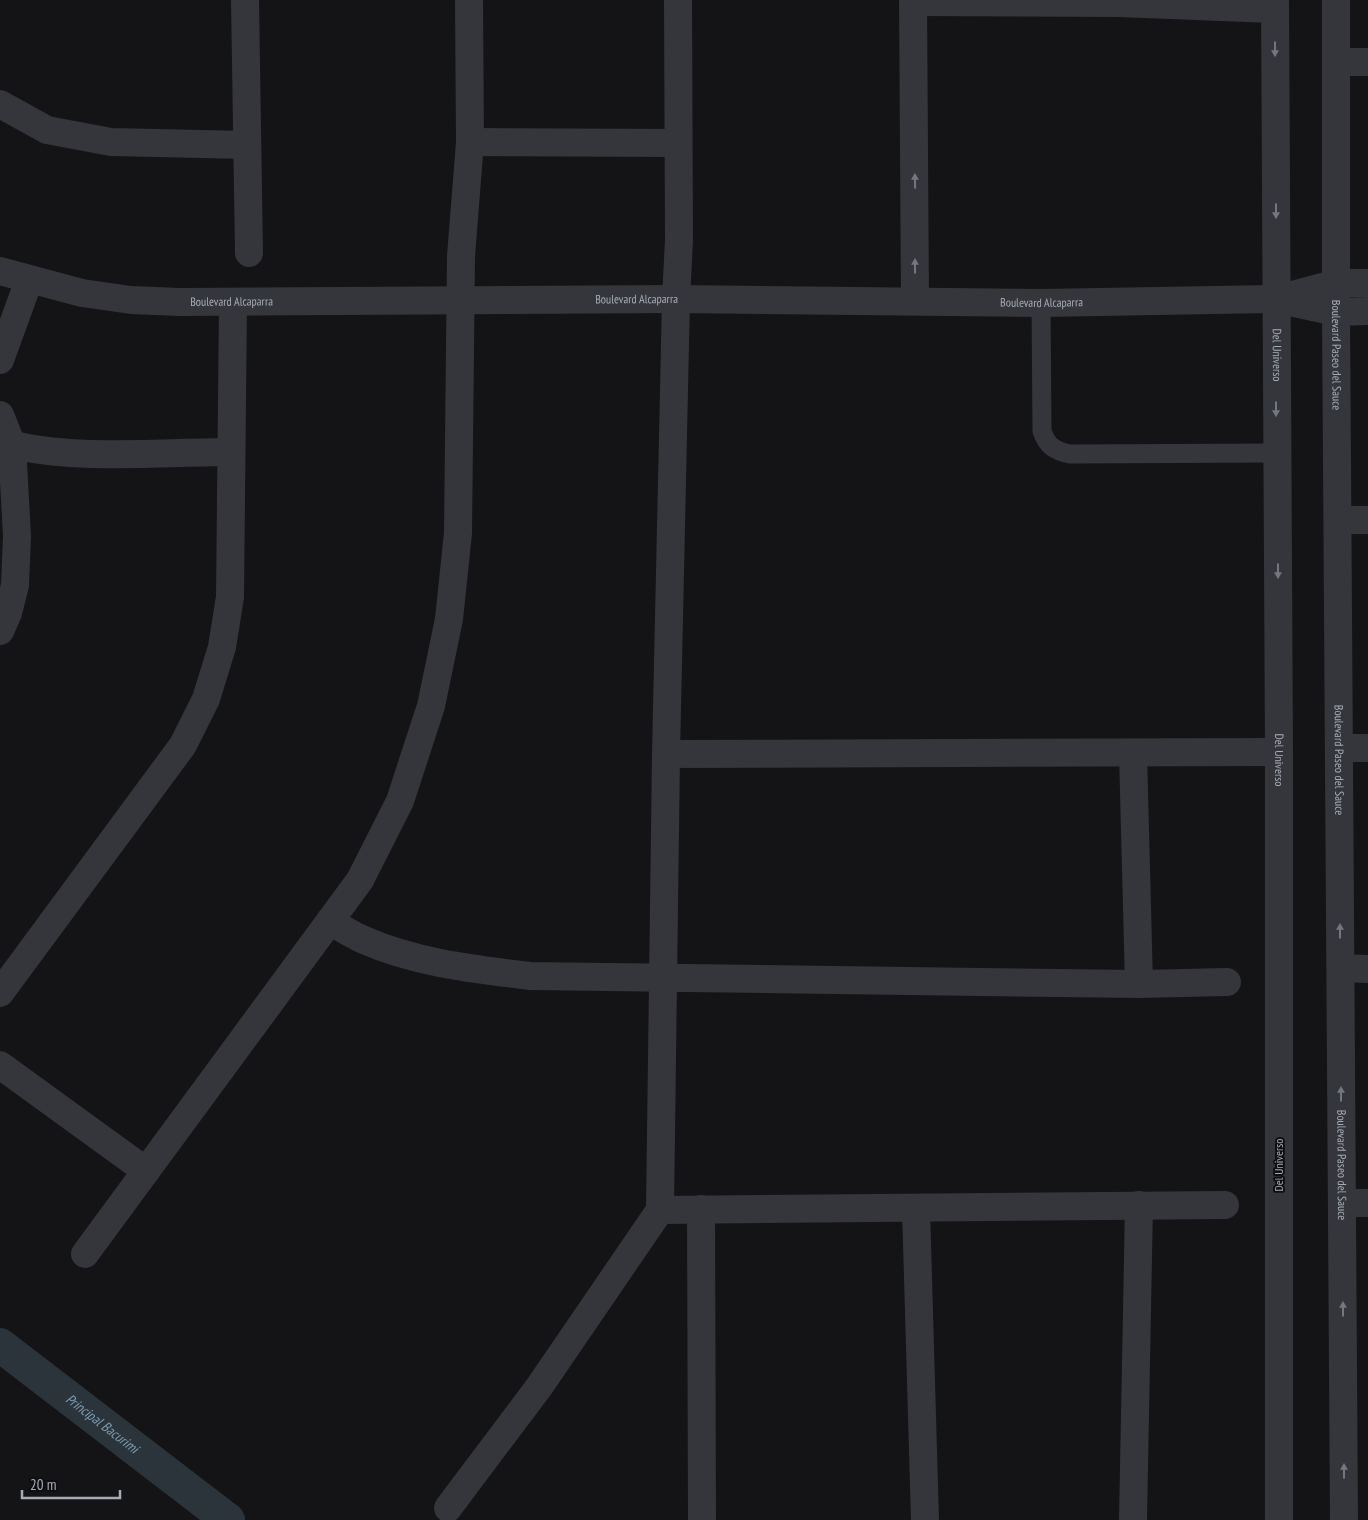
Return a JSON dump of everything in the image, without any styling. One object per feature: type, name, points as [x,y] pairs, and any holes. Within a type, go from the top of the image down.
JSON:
[{"type":"street","points":[[245,0],[249,254]]},
{"type":"street","points":[[85,1254],[360,880],[400,801],[431,706],[449,619],[458,533],[461,256],[470,142],[468,0]]},
{"type":"street","points":[[448,1508],[539,1387],[660,1210],[665,978],[666,754],[679,240],[677,143],[678,0]]},
{"type":"street","name":"Boulevard Paseo del Sauce","points":[[1336,0],[1336,312],[1341,968],[1355,1203],[1344,1520]]},
{"type":"street","points":[[915,301],[913,1],[1119,1],[1274,4]]},
{"type":"street","name":"Del Universo","points":[[1274,4],[1279,752],[1279,1520]]},
{"type":"street","points":[[1337,62],[1368,62]]},
{"type":"street","points":[[0,104],[46,130],[111,142],[247,145]]},
{"type":"street","points":[[470,142],[677,143]]},
{"type":"street","name":"Boulevard Alcaparra","points":[[0,271],[82,293],[131,300],[233,303],[461,300],[1041,303],[1276,299],[1336,312],[1368,311]]},
{"type":"street","points":[[0,360],[29,280]]},
{"type":"street","name":"Boulevard Alcaparra","points":[[1276,299],[1337,283],[1368,283]]},
{"type":"street","points":[[0,993],[183,745],[206,699],[222,647],[230,596],[233,303]]},
{"type":"street","points":[[0,415],[6,443],[17,536],[15,585],[8,613],[0,631]]},
{"type":"street","points":[[6,443],[34,449],[90,453],[231,452]]},
{"type":"street","points":[[1338,520],[1368,520]]},
{"type":"street","points":[[1340,748],[1368,748]]},
{"type":"street","points":[[666,754],[1279,752]]},
{"type":"street","points":[[1133,753],[1139,984]]},
{"type":"street","points":[[330,921],[363,940],[403,954],[456,966],[530,976],[1139,984],[1227,982]]},
{"type":"street","points":[[1341,968],[1368,969]]},
{"type":"street","points":[[0,1065],[146,1171]]},
{"type":"street","points":[[1133,1520],[1139,1205]]},
{"type":"street","points":[[660,1210],[1225,1205]]},
{"type":"street","points":[[916,1208],[925,1520]]},
{"type":"street","points":[[701,1209],[702,1520]]},
{"type":"lane","points":[[1041,303],[1042,431],[1052,448],[1070,454],[1277,453]]},
{"type":"waterway","name":"Principal Bacurimi","points":[[0,1345],[228,1520]]}]
